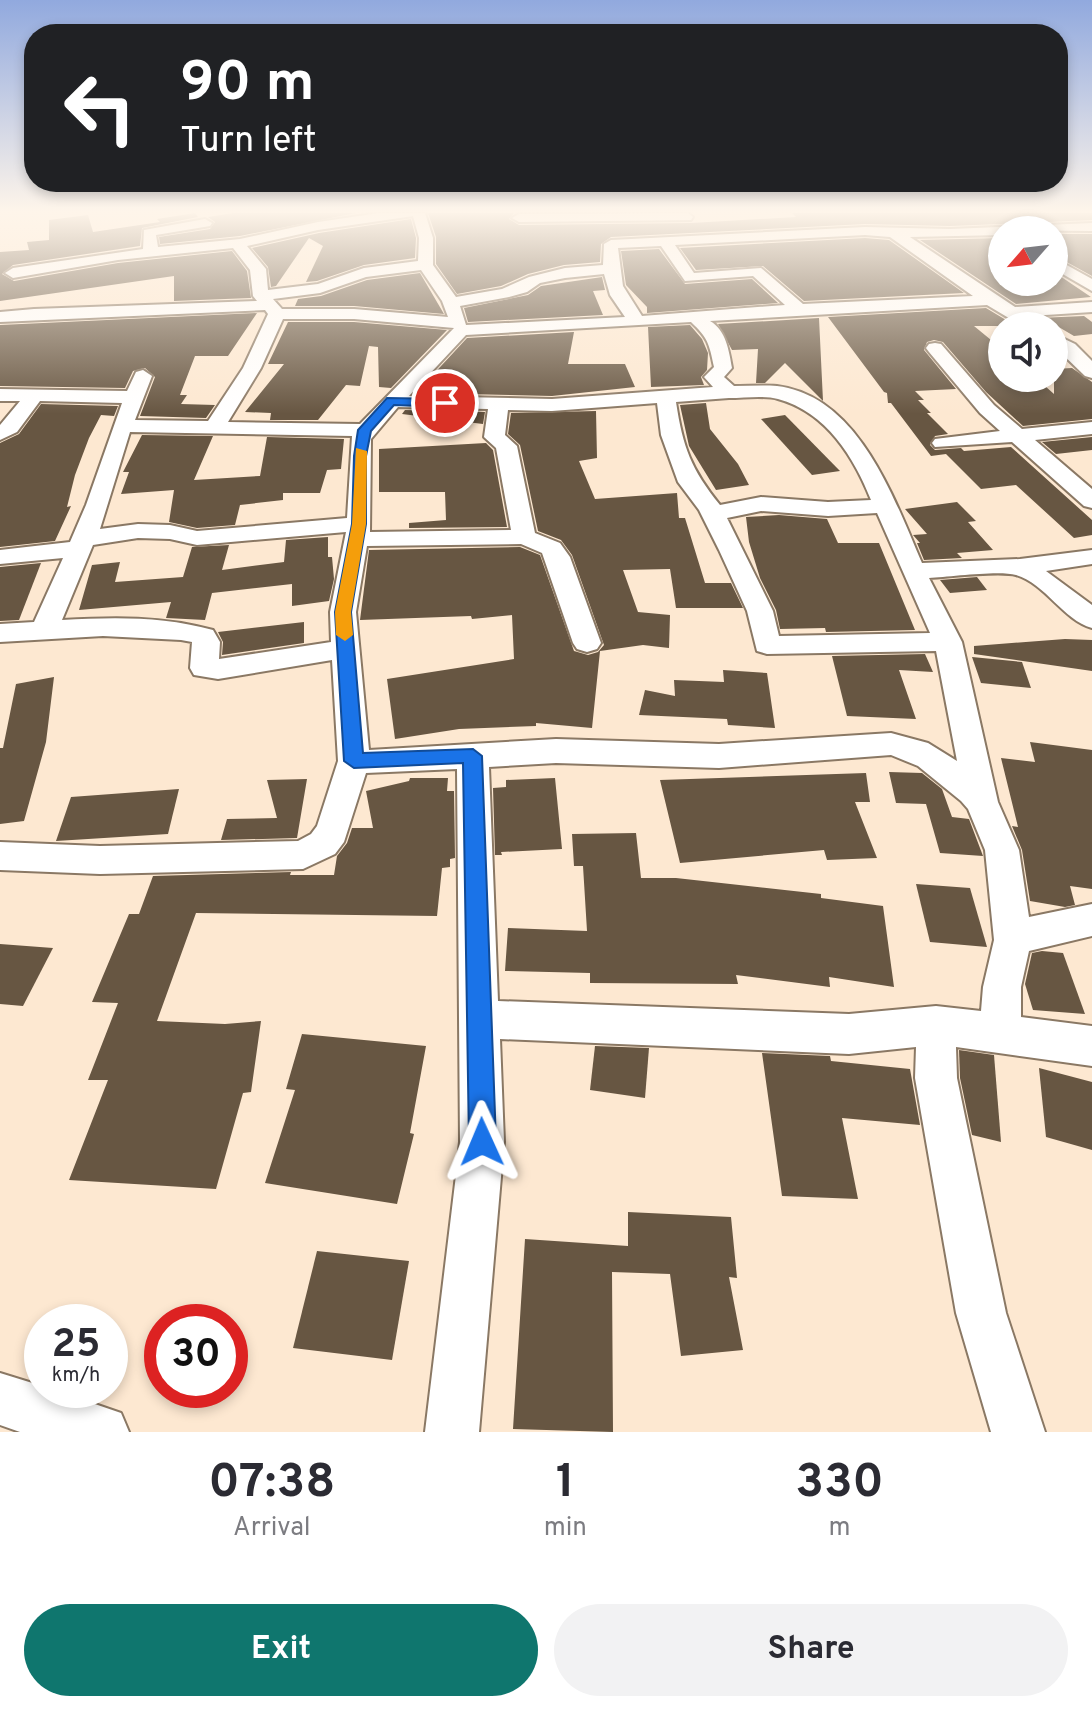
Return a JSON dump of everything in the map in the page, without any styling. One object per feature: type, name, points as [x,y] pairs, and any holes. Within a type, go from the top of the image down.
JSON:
[{"type":"street","points":[[8,280],[2,307],[45,311],[219,310],[269,305],[460,326],[541,329],[797,307],[989,300]]},
{"type":"street","points":[[214,428],[252,368],[269,305],[261,280]]},
{"type":"street","points":[[269,305],[344,280]]},
{"type":"street","points":[[435,280],[451,303],[460,326]]},
{"type":"street","points":[[451,303],[503,294],[521,289],[536,280]]},
{"type":"street","points":[[612,280],[618,299],[637,321]]},
{"type":"street","points":[[766,280],[797,307]]},
{"type":"street","points":[[963,280],[989,300],[1012,312],[1092,307]]},
{"type":"street","points":[[696,317],[709,327],[718,343],[723,368],[713,377],[729,392]]},
{"type":"street","points":[[0,856],[100,860],[303,855],[323,844],[332,832],[354,761],[343,612],[357,532],[360,456],[365,430],[460,326]]},
{"type":"street","points":[[1068,347],[1092,372]]},
{"type":"street","points":[[935,348],[987,409],[1092,501]]},
{"type":"street","points":[[0,395],[34,396],[139,386],[122,426],[98,505],[44,631]]},
{"type":"street","points":[[391,401],[499,405],[777,392],[806,402],[850,439],[871,472],[913,571],[948,642],[982,802],[1002,850],[1013,940],[1002,987],[1000,1034]]},
{"type":"street","points":[[0,434],[10,428],[34,396]]},
{"type":"street","points":[[666,398],[671,435],[689,482],[711,514],[760,611],[767,645],[948,642]]},
{"type":"street","points":[[499,405],[494,437],[506,446],[524,537]]},
{"type":"street","points":[[122,426],[365,430]]},
{"type":"street","points":[[942,443],[1092,428]]},
{"type":"street","points":[[1069,480],[1092,477]]},
{"type":"street","points":[[711,514],[761,504],[828,509],[886,506]]},
{"type":"street","points":[[0,557],[138,531],[170,532],[197,538],[357,532],[524,537],[551,548],[558,557],[587,643]]},
{"type":"street","points":[[913,571],[1020,567],[1092,557]]},
{"type":"street","points":[[1020,567],[1049,583],[1092,619]]},
{"type":"street","points":[[0,633],[136,628],[190,632],[203,636],[206,642],[204,668],[218,669],[345,649]]},
{"type":"street","points":[[354,761],[556,751],[719,756],[891,744],[909,746],[959,778],[982,802]]},
{"type":"street","points":[[452,1432],[482,1142],[473,756]]},
{"type":"street","points":[[1013,940],[1033,932],[1092,920]]},
{"type":"street","points":[[480,1019],[849,1034],[936,1025],[1092,1046]]},
{"type":"street","points":[[936,1025],[936,1078],[981,1313],[1018,1432]]},
{"type":"street","points":[[0,1399],[102,1432]]},
{"type":"building","points":[[0,280],[147,280],[0,301]]},
{"type":"building","points":[[174,280],[248,280],[251,298],[174,301]]},
{"type":"building","points":[[270,280],[280,280],[276,286],[271,287]]},
{"type":"building","points":[[367,280],[424,280],[444,314],[354,306],[295,306],[298,299],[321,296]]},
{"type":"building","points":[[447,280],[515,280],[501,286],[457,294]]},
{"type":"building","points":[[603,280],[605,290],[593,291],[603,315],[468,322],[464,308],[528,295],[541,286]]},
{"type":"building","points":[[625,280],[682,280],[685,284],[753,280],[778,303],[647,313],[647,307],[626,285]]},
{"type":"building","points":[[779,280],[945,280],[964,293],[804,301]]},
{"type":"building","points":[[1068,281],[1091,297],[1016,304],[1004,296],[1068,296]]},
{"type":"building","points":[[986,308],[993,312],[988,312],[988,326],[974,326],[988,338],[988,392],[1068,392],[1068,368],[1092,382],[1092,419],[1023,426],[986,392],[943,342],[934,340],[927,342],[924,350],[956,389],[915,391],[924,400],[918,400],[931,413],[927,413],[948,434],[935,436],[930,445],[935,450],[1011,447],[1092,520],[1092,535],[1074,538],[1016,485],[981,489],[946,454],[931,456],[888,403],[887,393],[828,317]]},
{"type":"building","points":[[257,313],[228,356],[195,356],[180,395],[187,395],[181,404],[215,405],[206,418],[140,416],[155,377],[145,368],[133,371],[125,388],[0,386],[0,325]]},
{"type":"building","points":[[1084,316],[1092,322],[1092,334],[1074,336],[1068,332],[1068,317]]},
{"type":"building","points":[[819,318],[823,401],[785,363],[765,383],[756,383],[758,349],[732,350],[718,324]]},
{"type":"building","points":[[288,322],[354,322],[447,330],[391,388],[379,387],[378,347],[369,346],[360,386],[346,385],[318,420],[270,420],[271,413],[245,412],[284,364],[268,364]]},
{"type":"building","points":[[690,325],[702,339],[708,353],[707,370],[701,377],[704,385],[651,387],[648,327]]},
{"type":"building","points":[[574,332],[568,364],[625,364],[635,387],[552,396],[416,393],[467,338]]},
{"type":"building","points":[[706,403],[710,429],[738,464],[749,485],[716,490],[689,446],[680,405]]},
{"type":"building","points":[[41,404],[118,406],[114,416],[101,415],[89,438],[67,507],[71,506],[55,541],[0,547],[0,443],[19,434]]},
{"type":"building","points":[[405,410],[485,412],[483,424],[402,414]]},
{"type":"building","points":[[596,411],[597,458],[579,461],[595,499],[677,493],[679,518],[685,518],[705,583],[731,583],[743,608],[676,608],[670,569],[623,570],[638,612],[670,615],[669,648],[643,645],[600,651],[592,728],[536,723],[536,726],[459,729],[395,739],[387,679],[514,659],[512,615],[472,619],[471,616],[360,620],[369,550],[520,547],[540,555],[574,651],[588,655],[598,652],[604,645],[572,555],[561,540],[538,531],[520,445],[508,434],[511,413]]},
{"type":"building","points":[[785,415],[840,471],[812,475],[761,419]]},
{"type":"building","points":[[142,435],[213,436],[194,480],[260,476],[267,437],[344,439],[341,469],[327,470],[320,493],[283,493],[283,500],[240,505],[235,525],[197,528],[169,522],[174,490],[121,494],[129,472],[123,472]]},
{"type":"building","points":[[1092,437],[1092,450],[1056,454],[1042,442]]},
{"type":"building","points":[[486,443],[493,450],[507,527],[409,528],[409,523],[446,520],[445,492],[379,492],[379,449]]},
{"type":"building","points":[[957,502],[976,521],[968,522],[993,550],[957,553],[962,558],[924,560],[917,543],[920,543],[913,535],[927,534],[905,509]]},
{"type":"building","points":[[779,515],[827,519],[838,543],[879,543],[915,630],[826,632],[825,628],[780,629],[776,610],[760,578],[749,542],[746,517]]},
{"type":"building","points":[[328,537],[328,557],[332,557],[334,579],[329,601],[292,606],[292,584],[212,593],[205,620],[166,618],[171,602],[79,610],[92,565],[120,562],[115,582],[183,577],[192,547],[229,545],[222,570],[284,562],[286,540]]},
{"type":"building","points":[[41,563],[19,620],[0,621],[0,567]]},
{"type":"building","points":[[977,577],[987,590],[950,593],[940,580]]},
{"type":"building","points":[[304,622],[304,643],[222,655],[223,642],[218,632]]},
{"type":"building","points":[[1092,640],[1092,671],[974,654],[974,646]]},
{"type":"building","points":[[925,654],[933,672],[899,670],[916,719],[847,716],[832,656]]},
{"type":"building","points":[[972,657],[1022,662],[1031,688],[981,683]]},
{"type":"building","points":[[723,670],[767,673],[775,728],[728,725],[727,719],[639,715],[645,690],[675,696],[674,680],[724,682]]},
{"type":"building","points":[[54,677],[46,742],[24,821],[0,824],[0,748],[3,748],[16,684]]},
{"type":"building","points":[[1030,742],[1092,750],[1092,889],[1070,886],[1075,905],[1065,907],[1030,901],[1022,850],[1012,826],[1018,827],[1001,758],[1035,762]]},
{"type":"building","points":[[889,772],[922,773],[942,789],[952,817],[969,819],[983,856],[940,853],[926,804],[896,803]]},
{"type":"building","points":[[866,773],[870,802],[855,802],[877,858],[827,860],[824,850],[680,863],[660,780]]},
{"type":"building","points":[[410,778],[448,778],[447,791],[454,791],[455,858],[450,859],[450,867],[442,868],[437,916],[196,913],[157,1021],[225,1024],[261,1021],[251,1092],[243,1093],[216,1189],[69,1180],[108,1080],[88,1080],[118,1003],[92,1002],[129,914],[139,914],[153,876],[291,872],[290,875],[334,875],[337,856],[347,843],[352,828],[373,828],[366,791],[409,781]]},
{"type":"building","points":[[555,778],[562,849],[501,852],[502,855],[495,855],[493,788],[506,787],[506,780]]},
{"type":"building","points":[[307,779],[297,838],[221,840],[227,819],[277,818],[267,780]]},
{"type":"building","points":[[179,789],[168,834],[56,841],[71,797]]},
{"type":"building","points":[[636,833],[641,878],[676,878],[821,894],[821,898],[883,906],[894,987],[829,977],[830,987],[736,975],[738,984],[590,983],[590,973],[505,971],[508,928],[587,931],[583,866],[574,866],[572,834]]},
{"type":"building","points":[[916,884],[970,888],[987,947],[930,942]]},
{"type":"building","points":[[0,944],[53,948],[23,1006],[0,1004]]},
{"type":"building","points":[[1032,953],[1063,953],[1085,1014],[1033,1010],[1025,984]]},
{"type":"building","points":[[302,1034],[426,1046],[410,1133],[414,1134],[397,1204],[265,1183],[295,1090],[286,1089]]},
{"type":"building","points":[[595,1046],[649,1048],[645,1098],[590,1090]]},
{"type":"building","points":[[959,1050],[994,1055],[1001,1142],[972,1135],[960,1078]]},
{"type":"building","points":[[762,1053],[830,1056],[831,1061],[910,1069],[920,1125],[842,1118],[858,1199],[782,1196]]},
{"type":"building","points":[[1039,1068],[1092,1082],[1092,1150],[1046,1137]]},
{"type":"building","points":[[628,1212],[731,1217],[737,1278],[729,1277],[743,1350],[681,1356],[670,1274],[612,1272],[613,1432],[513,1429],[525,1239],[628,1246]]},
{"type":"building","points":[[317,1251],[409,1261],[392,1360],[293,1348]]},
{"type":"slow traffic","points":[[345,635],[343,612],[359,524],[360,451]]},
{"type":"route","points":[[445,403],[391,401],[365,430],[361,439],[359,524],[343,612],[354,761],[473,756],[482,1142]]}]
